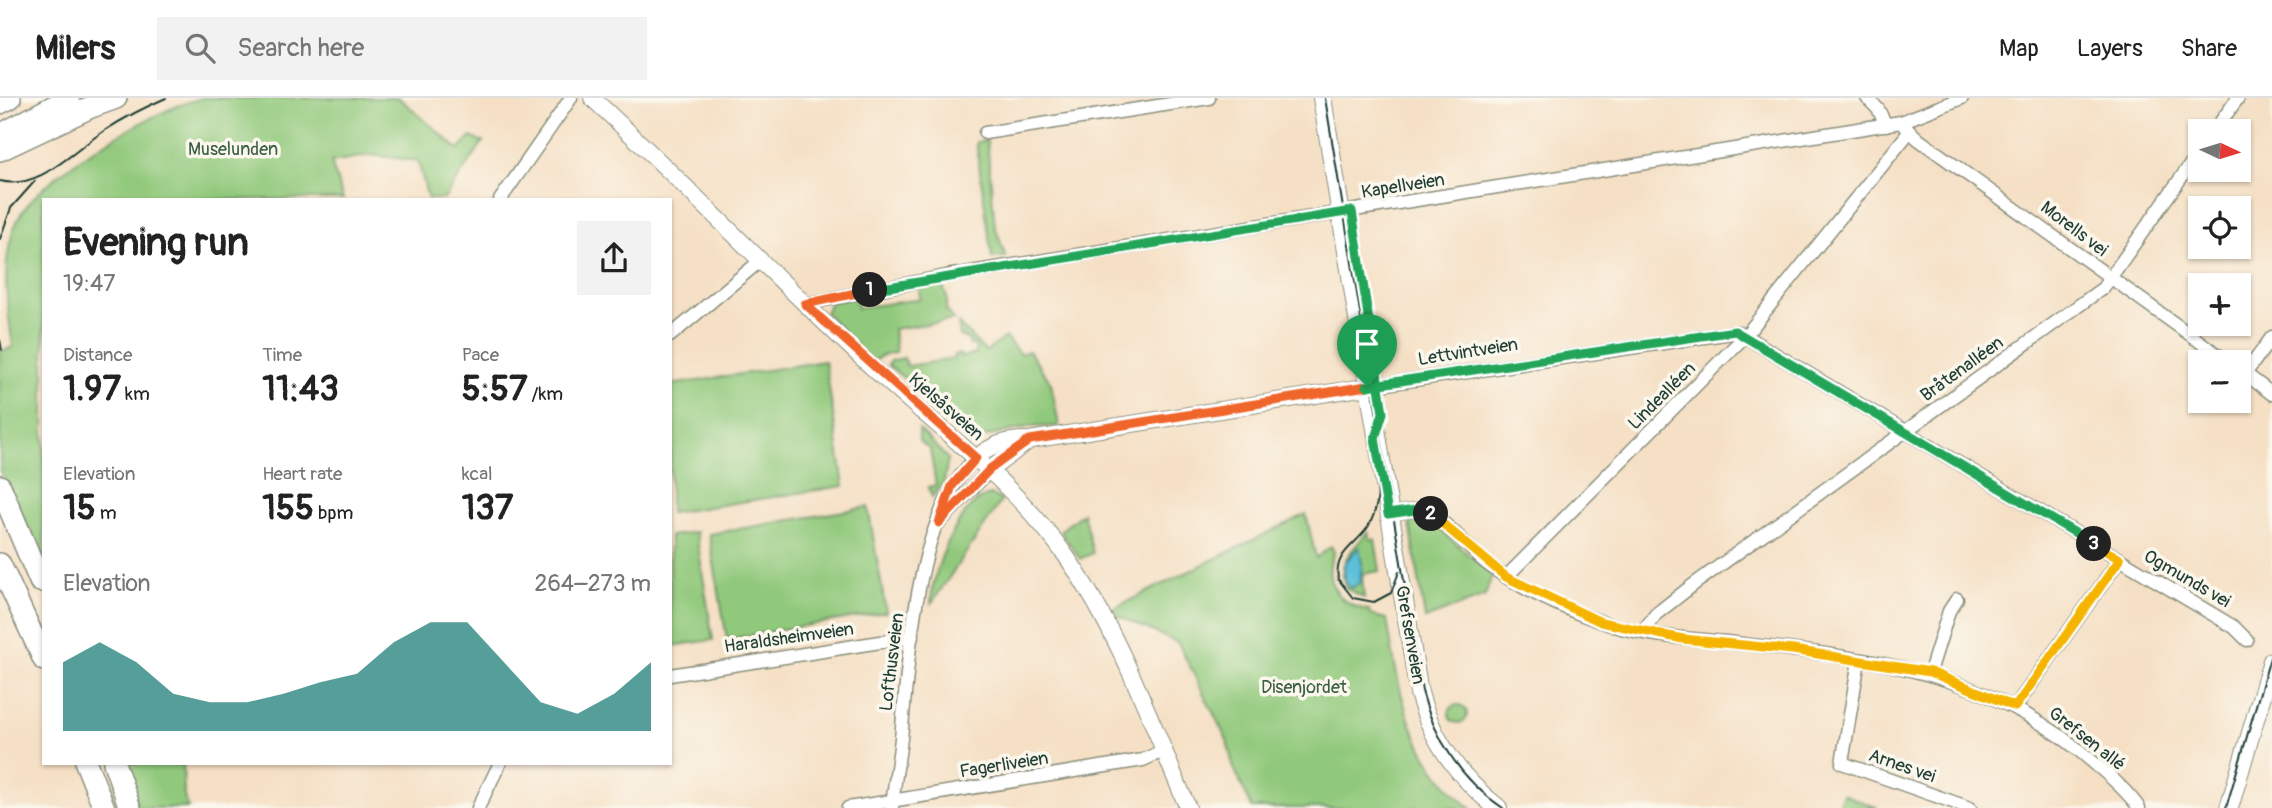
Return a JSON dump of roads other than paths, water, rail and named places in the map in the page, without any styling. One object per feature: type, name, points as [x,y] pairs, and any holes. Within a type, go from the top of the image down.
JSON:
[{"type":"highway","points":[[0,103],[10,98]]},
{"type":"highway","points":[[0,120],[44,98]]},
{"type":"highway","points":[[0,135],[69,98]]},
{"type":"highway","points":[[0,150],[96,102],[116,98]]},
{"type":"highway","points":[[0,486],[42,585]]},
{"type":"highway","points":[[0,519],[42,585]]},
{"type":"highway","points":[[0,564],[42,656]]},
{"type":"highway","points":[[87,765],[104,808]]},
{"type":"highway","points":[[115,765],[130,808]]},
{"type":"main road","name":"Grefsenveien","points":[[1322,98],[1346,213]]},
{"type":"main road","name":"Grefsenveien","points":[[1334,98],[1346,213],[1373,386],[1383,413],[1375,438],[1416,676],[1425,713],[1440,745],[1460,774],[1498,808]]},
{"type":"main road","points":[[2229,808],[2272,661]]},
{"type":"street","points":[[501,198],[571,98]]},
{"type":"street","name":"Kjelsåsveien","points":[[592,98],[805,304],[990,469],[1036,517],[1085,586],[1116,645],[1188,808]]},
{"type":"street","points":[[985,133],[1209,98]]},
{"type":"street","points":[[1867,98],[1878,109],[1885,125]]},
{"type":"street","name":"Kapellveien","points":[[805,304],[946,276],[1885,125],[1906,127],[1962,98]]},
{"type":"street","points":[[2223,119],[2238,98]]},
{"type":"street","name":"Morells vei","points":[[1906,127],[2211,350]]},
{"type":"street","name":"Lindealléen","points":[[1506,577],[1746,335],[1906,127]]},
{"type":"street","name":"Bråtenalléen","points":[[1643,631],[1656,614],[1693,585],[2103,288],[2188,167]]},
{"type":"street","points":[[672,334],[760,261]]},
{"type":"street","name":"Lettvintveien","points":[[976,458],[1004,442],[1731,331],[1746,335]]},
{"type":"street","name":"Ogmunds vei","points":[[1746,335],[1785,361],[2234,627],[2248,640]]},
{"type":"street","points":[[2251,362],[2272,337]]},
{"type":"street","points":[[2251,379],[2272,394]]},
{"type":"street","name":"Lettvintveien","points":[[990,469],[1030,440]]},
{"type":"street","name":"Lofthusveien","points":[[892,805],[918,590],[952,486],[976,458]]},
{"type":"street","name":"Lofthusveien","points":[[939,523],[990,469]]},
{"type":"street","name":"Grefsen allé","points":[[1388,514],[1415,510],[1431,514],[1506,577],[1601,622],[1643,631],[1930,672],[2015,707],[2083,752],[2139,808]]},
{"type":"street","points":[[2015,707],[2120,559]]},
{"type":"street","points":[[1930,672],[1949,611],[1957,599]]},
{"type":"street","name":"Haraldsheimveien","points":[[672,675],[912,637]]},
{"type":"street","name":"Arnes vei","points":[[1859,660],[1842,763],[1970,808]]},
{"type":"street","name":"Fagerliveien","points":[[848,808],[892,805],[1143,760],[1163,751]]},
{"type":"street","points":[[478,808],[499,765]]},
{"type":"water","points":[[1359,547],[1362,564],[1360,583],[1351,588],[1345,582],[1344,563]]},
{"type":"tram line","points":[[0,181],[14,183],[42,175],[112,126],[166,98]]},
{"type":"tram line","points":[[1325,98],[1422,691],[1434,725],[1452,757],[1475,785],[1503,808]]},
{"type":"tram line","points":[[0,239],[11,208],[35,181]]},
{"type":"tram line","points":[[0,340],[2,350]]},
{"type":"tram line","points":[[1378,482],[1373,516],[1363,534],[1342,556],[1338,579],[1353,598],[1374,602],[1391,593],[1399,572]]},
{"type":"tram line","points":[[2226,808],[2272,651]]},
{"type":"park label","name":"Muselunden","points":[[233,149]]},
{"type":"park label","name":"Disenjordet","points":[[1304,687]]}]
